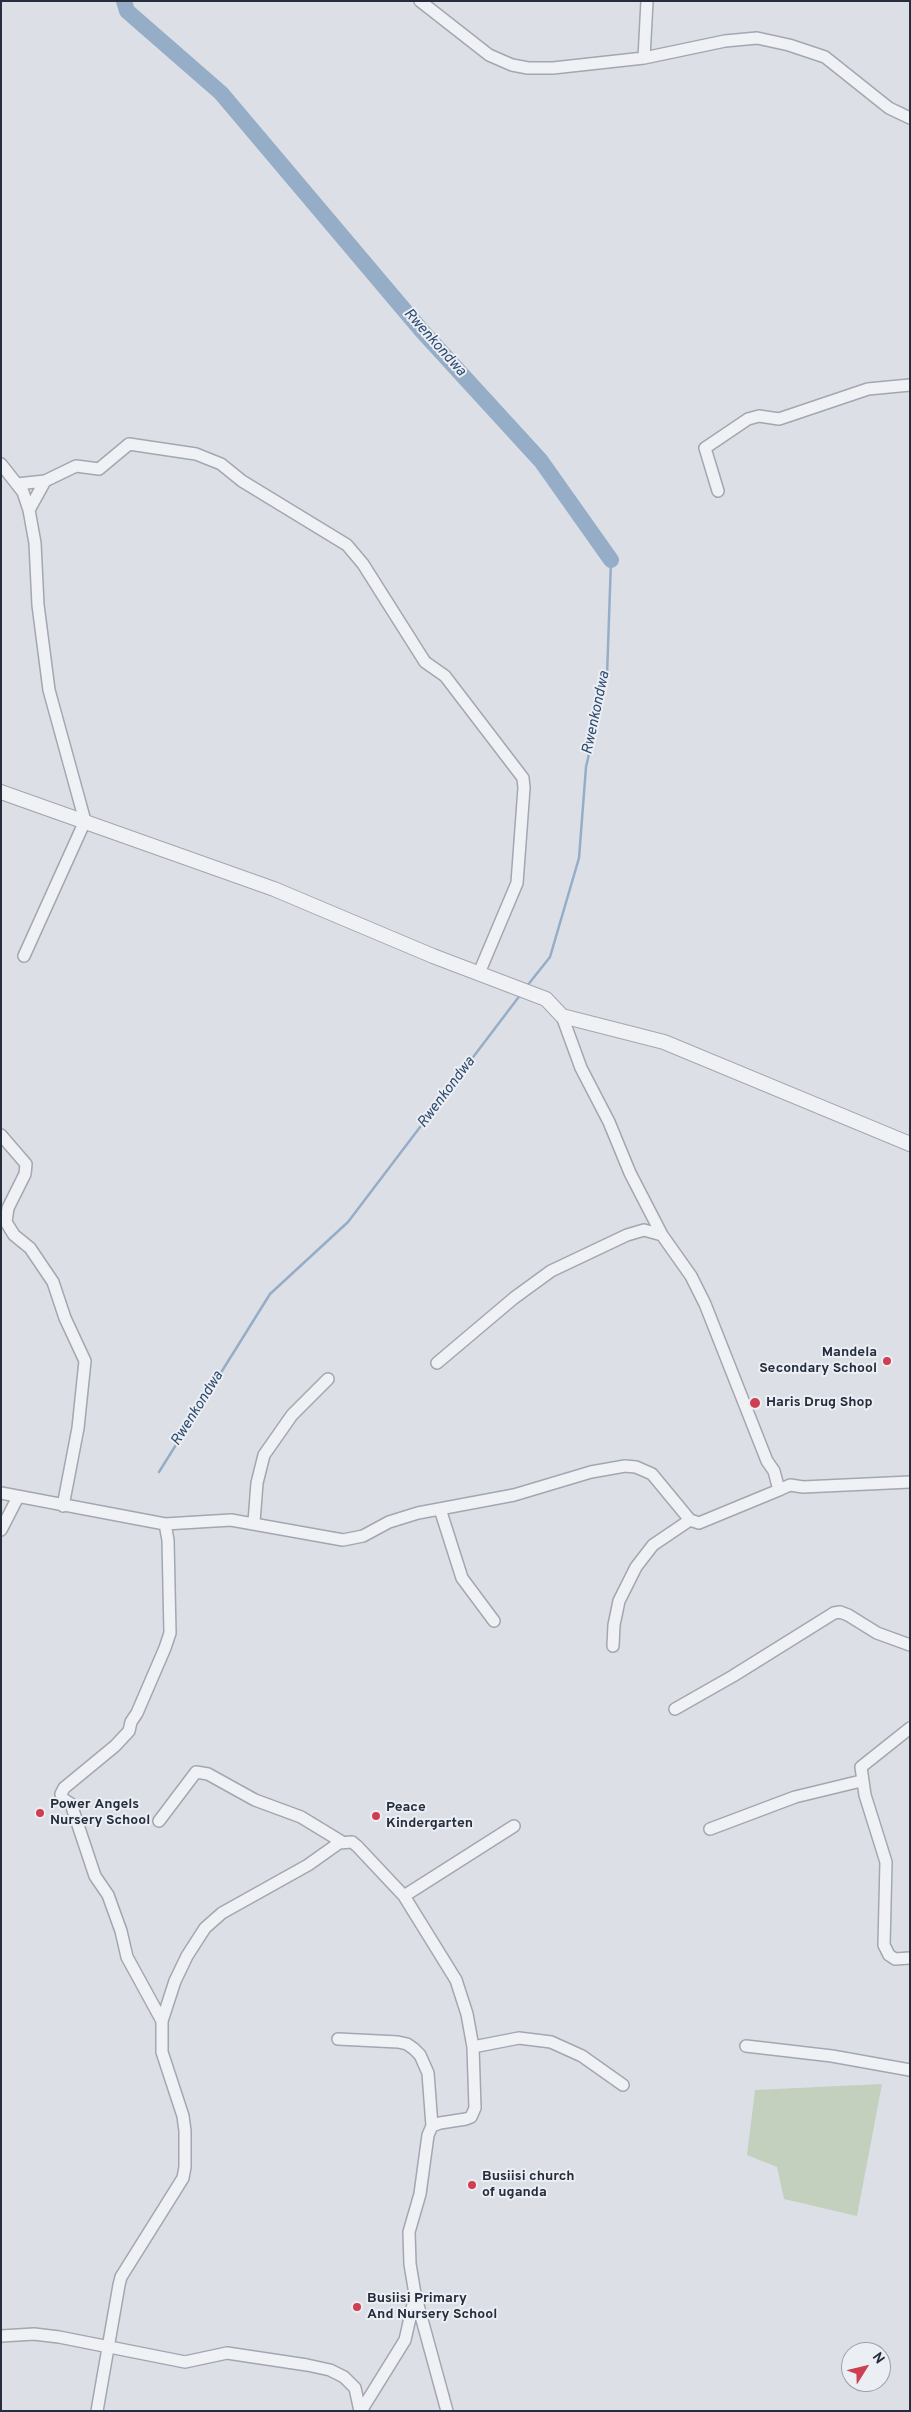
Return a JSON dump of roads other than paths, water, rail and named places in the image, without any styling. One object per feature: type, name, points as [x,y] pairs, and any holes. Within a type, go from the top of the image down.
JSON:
[{"type":"street","points":[[420,1],[489,55],[512,65],[528,68],[553,68],[644,58],[725,41],[757,38],[790,44],[825,57],[889,108],[910,118]]},
{"type":"street","points":[[644,58],[647,1]]},
{"type":"street","points":[[718,491],[705,448],[748,418],[759,416],[779,419],[868,389],[893,385],[910,385]]},
{"type":"street","points":[[17,484],[46,481],[76,466],[99,469],[129,444],[196,454],[221,464],[242,481],[347,545],[362,564],[424,662],[445,676],[523,778],[524,788],[517,883],[479,973]]},
{"type":"street","points":[[1,464],[23,492],[29,510],[35,543],[38,605],[49,690],[85,821],[24,956]]},
{"type":"street","points":[[29,510],[46,481]]},
{"type":"street","points":[[1,792],[274,889],[546,999],[562,1016],[581,1068],[662,1235],[690,1276],[705,1304],[768,1461],[774,1471],[778,1490]]},
{"type":"street","points":[[562,1016],[664,1042],[910,1144]]},
{"type":"street","points":[[1,1135],[26,1164],[25,1174],[8,1208],[6,1222],[14,1235],[30,1248],[53,1282],[67,1324],[85,1361],[86,1370],[76,1447],[63,1506]]},
{"type":"street","points":[[437,1363],[514,1298],[551,1271],[627,1235],[644,1230],[662,1235]]},
{"type":"street","points":[[254,1522],[257,1483],[264,1455],[292,1415],[328,1379]]},
{"type":"street","points":[[1,1493],[165,1524],[231,1520],[254,1522],[330,1538],[353,1539],[402,1517],[514,1495],[591,1472],[625,1466],[636,1467],[652,1474],[690,1520],[699,1523],[790,1485],[803,1487],[910,1482]]},
{"type":"street","points":[[1,1530],[18,1497]]},
{"type":"street","points":[[440,1509],[462,1578],[494,1621]]},
{"type":"street","points":[[613,1646],[614,1626],[619,1601],[636,1567],[653,1545],[690,1520]]},
{"type":"street","points":[[162,2021],[127,1957],[122,1931],[108,1895],[95,1876],[71,1804],[63,1799],[61,1794],[64,1788],[115,1746],[129,1731],[131,1722],[165,1648],[170,1633],[168,1540],[165,1524]]},
{"type":"street","points":[[675,1709],[733,1676],[834,1613],[840,1612],[848,1615],[877,1634],[910,1645]]},
{"type":"street","points":[[910,1728],[866,1761],[861,1767],[861,1781],[886,1862],[884,1945],[889,1955],[895,1959],[910,1958]]},
{"type":"street","points":[[159,1821],[196,1772],[208,1774],[254,1800],[301,1817],[342,1842],[352,1842],[404,1896],[456,1980],[467,2014],[473,2047],[476,2101],[474,2113],[466,2119],[432,2126]]},
{"type":"street","points":[[710,1829],[795,1798],[861,1781]]},
{"type":"street","points":[[404,1896],[514,1826]]},
{"type":"street","points":[[97,2411],[121,2277],[180,2184],[185,2167],[183,2116],[162,2052],[162,2021],[175,1981],[204,1928],[222,1913],[308,1865],[342,1842]]},
{"type":"street","points":[[473,2047],[519,2038],[551,2042],[582,2056],[623,2085]]},
{"type":"street","points":[[338,2039],[398,2042],[414,2049],[420,2055],[428,2073],[432,2126],[428,2135],[420,2194],[409,2232],[410,2264],[415,2294],[447,2411]]},
{"type":"street","points":[[746,2046],[832,2056],[910,2070]]},
{"type":"street","points":[[360,2411],[404,2340],[415,2294]]},
{"type":"street","points":[[1,2336],[34,2334],[109,2348],[117,2347],[185,2362],[233,2354],[330,2370],[344,2377],[355,2388],[360,2411]]},
{"type":"waterway","name":"Rwenkondwa","points":[[124,1],[127,11],[221,93],[422,331],[541,461],[611,560]]},
{"type":"waterway","name":"Rwenkondwa","points":[[527,986],[550,957],[579,858],[586,767],[607,676],[611,560]]},
{"type":"waterway","name":"Rwenkondwa","points":[[159,1472],[270,1294],[348,1222],[521,994]]},
{"type":"place","name":"Mandela Secondary School","points":[[887,1361]]},
{"type":"place","name":"Haris Drug Shop","points":[[755,1403]]},
{"type":"place","name":"Power Angels Nursery School","points":[[40,1813]]},
{"type":"place","name":"Peace Kindergarten","points":[[376,1816]]},
{"type":"place","name":"Busiisi church of uganda","points":[[472,2185]]},
{"type":"place","name":"Busiisi Primary And Nursery School","points":[[357,2307]]}]
